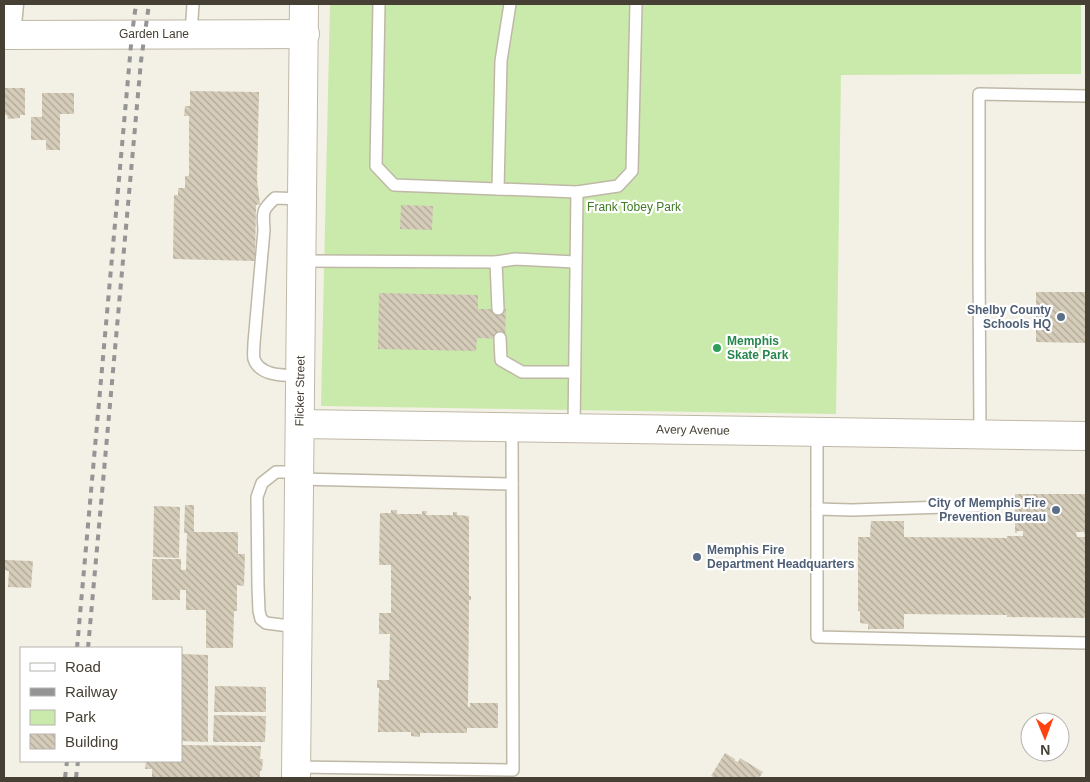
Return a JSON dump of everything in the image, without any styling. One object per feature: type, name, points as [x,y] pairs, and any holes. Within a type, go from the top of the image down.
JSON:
[{"type":"street","points":[[6,35],[12,4]]},
{"type":"street","name":"Flicker Street","points":[[296,773],[304,4]]},
{"type":"street","name":"Garden Lane","points":[[6,35],[304,34]]},
{"type":"street","name":"Avery Avenue","points":[[300,424],[1086,436]]},
{"type":"lane","points":[[191,34],[193,4]]},
{"type":"lane","points":[[379,4],[376,166],[394,185],[577,192],[618,186],[632,171],[636,4]]},
{"type":"lane","points":[[498,189],[501,62],[510,4]]},
{"type":"lane","points":[[980,434],[979,94],[1086,96]]},
{"type":"lane","points":[[574,428],[577,192]]},
{"type":"lane","points":[[300,376],[272,373],[260,369],[254,359],[254,343],[264,230],[263,213],[266,206],[276,198],[303,199]]},
{"type":"lane","points":[[302,261],[496,262],[515,259],[575,262]]},
{"type":"lane","points":[[496,262],[498,309]]},
{"type":"lane","points":[[500,338],[501,360],[522,372],[574,372]]},
{"type":"lane","points":[[296,773],[513,774],[512,427]]},
{"type":"lane","points":[[817,432],[817,637],[1086,643]]},
{"type":"lane","points":[[297,627],[266,623],[259,611],[256,497],[262,482],[276,472],[299,475],[512,484]]},
{"type":"lane","points":[[817,509],[852,510],[977,506]]},
{"type":"green space","name":"Frank Tobey Park","points":[[330,4],[1081,4],[1081,74],[841,75],[836,414],[321,406]]},
{"type":"building","points":[[4,88],[25,88],[25,115],[20,115],[20,118],[8,119],[7,115],[4,115]]},
{"type":"building","points":[[190,91],[259,92],[257,181],[260,204],[256,205],[255,261],[173,259],[174,195],[178,195],[178,188],[185,188],[185,176],[189,176],[189,116],[184,116],[185,106],[190,106]]},
{"type":"building","points":[[42,93],[74,93],[74,114],[60,114],[60,150],[46,150],[46,140],[31,140],[31,117],[42,117]]},
{"type":"building","points":[[401,205],[433,206],[432,230],[400,229]]},
{"type":"building","name":"Shelby County Schools HQ","points":[[1036,292],[1086,292],[1086,343],[1036,342]]},
{"type":"building","points":[[379,293],[478,295],[478,309],[506,309],[505,339],[477,338],[476,351],[378,349]]},
{"type":"building","points":[[1015,494],[1086,494],[1086,534],[1084,532],[1076,532],[1077,537],[1086,537],[1086,618],[904,614],[904,629],[868,629],[868,624],[860,623],[860,611],[858,611],[858,537],[870,537],[871,521],[904,521],[904,537],[1007,538],[1007,536],[1023,536],[1023,531],[1015,533]]},
{"type":"building","points":[[185,505],[194,505],[194,532],[238,532],[238,554],[245,554],[244,586],[237,585],[237,611],[234,611],[233,648],[206,648],[206,610],[186,610],[186,590],[180,590],[180,600],[152,600],[152,559],[181,559],[181,570],[186,570],[187,533],[184,533]]},
{"type":"building","points":[[154,506],[180,507],[179,558],[153,557]]},
{"type":"building","points":[[391,510],[397,510],[397,514],[422,514],[422,511],[427,511],[426,515],[453,515],[453,512],[457,512],[457,515],[469,516],[469,596],[471,596],[471,600],[469,600],[468,707],[470,707],[470,703],[498,703],[498,728],[467,728],[467,733],[420,733],[420,737],[411,736],[411,732],[378,732],[379,688],[377,688],[377,680],[389,680],[390,634],[379,634],[379,613],[391,613],[391,565],[379,565],[380,513],[391,513]]},
{"type":"building","points":[[4,560],[33,561],[31,588],[8,587],[9,571],[4,570]]},
{"type":"building","points":[[182,654],[208,655],[208,742],[182,741]]},
{"type":"building","points":[[215,686],[266,687],[266,712],[214,712]]},
{"type":"building","points":[[214,715],[266,716],[265,742],[213,742]]},
{"type":"building","points":[[182,745],[261,746],[260,759],[263,759],[260,778],[152,778],[152,769],[145,769],[146,762],[182,762]]},
{"type":"building","points":[[725,753],[735,759],[735,761],[738,762],[740,758],[763,772],[759,778],[716,778],[711,776]]},
{"type":"railway","points":[[77,647],[136,4]]},
{"type":"railway","points":[[88,647],[141,61],[149,4]]},
{"type":"railway","points":[[65,778],[67,762]]},
{"type":"railway","points":[[76,778],[78,762]]},
{"type":"place","name":"Shelby County Schools HQ","points":[[1061,317]]},
{"type":"place","name":"Memphis Skate Park","points":[[717,348]]},
{"type":"place","name":"City of Memphis Fire Prevention Bureau","points":[[1056,510]]},
{"type":"place","name":"Memphis Fire Department Headquarters","points":[[697,557]]}]
